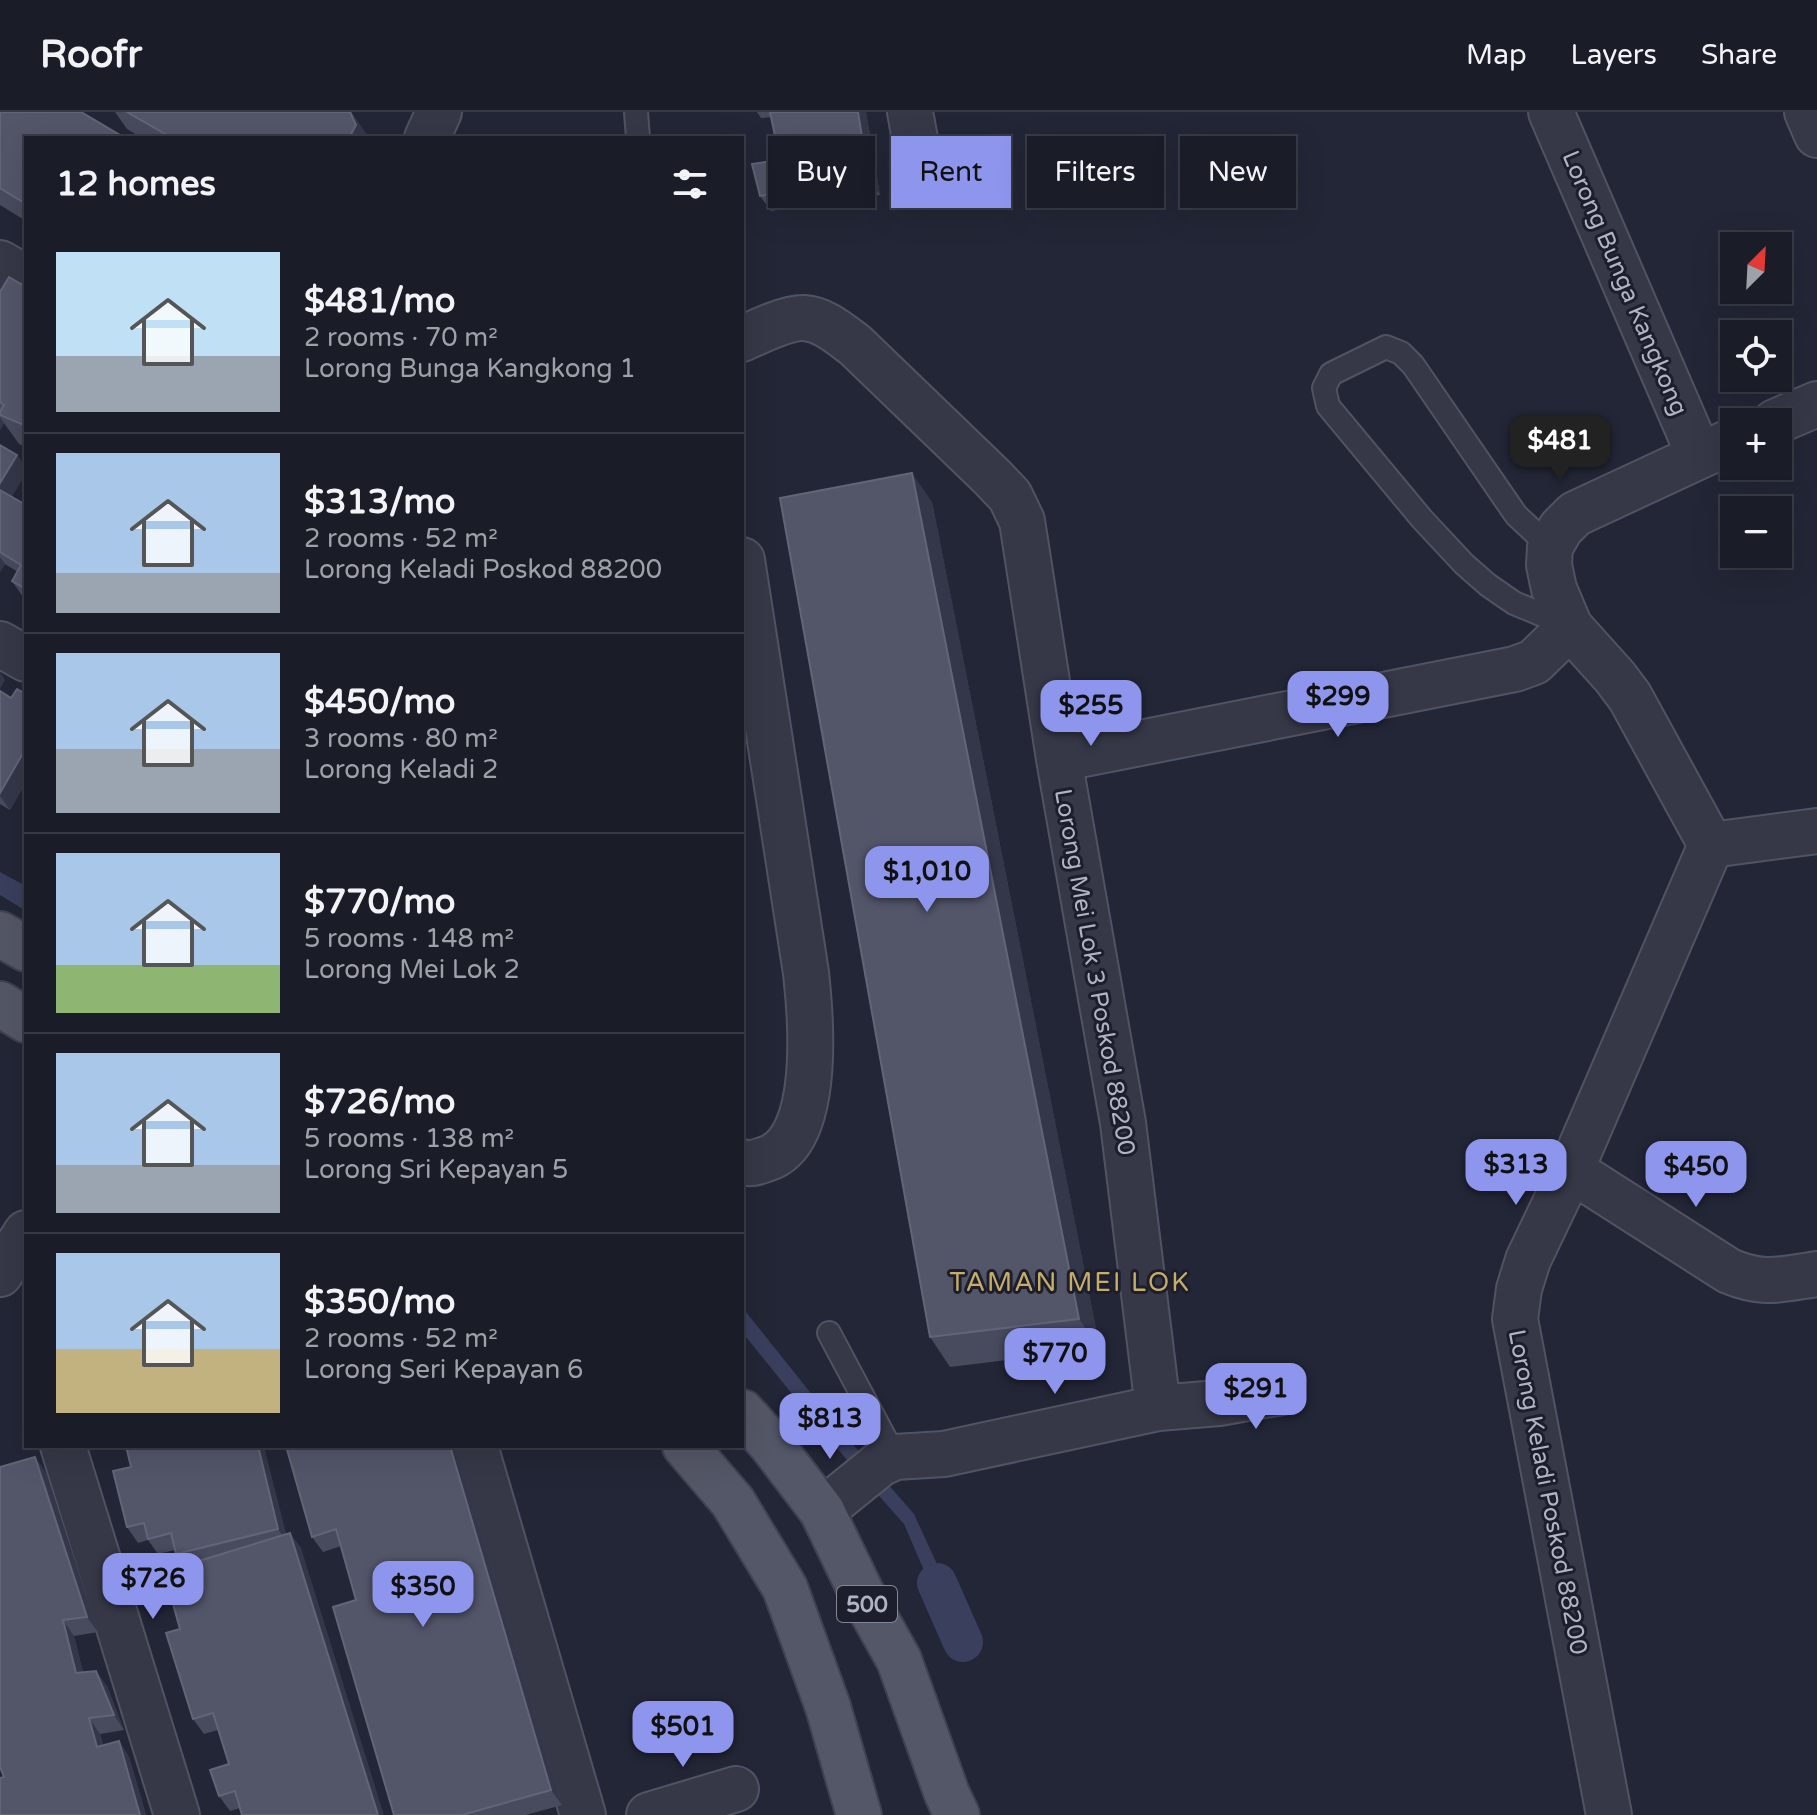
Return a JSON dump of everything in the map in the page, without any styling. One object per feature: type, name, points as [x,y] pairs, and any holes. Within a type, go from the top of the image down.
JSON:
[{"type":"main road","points":[[0,934],[24,948]]},
{"type":"main road","points":[[0,1004],[24,1019]]},
{"type":"main road","name":"500","points":[[744,1414],[822,1511],[861,1592],[899,1660],[957,1815]]},
{"type":"main road","points":[[687,1448],[733,1502],[785,1588],[828,1707],[859,1815]]},
{"type":"street","name":"Lorong Bunga Kangkong","points":[[1551,112],[1716,447]]},
{"type":"street","points":[[1807,112],[1817,135]]},
{"type":"street","points":[[0,263],[24,277]]},
{"type":"street","name":"Lorong Mei Lok 3 Poskod 88200","points":[[744,338],[777,324],[803,318],[831,327],[866,356],[992,477],[1010,496],[1022,521],[1059,759],[1123,1123],[1158,1408]]},
{"type":"street","points":[[1792,415],[1817,404]]},
{"type":"street","points":[[1716,447],[1575,514],[1561,528],[1550,547],[1549,565],[1554,589],[1570,627],[1630,697],[1711,845],[1817,831]]},
{"type":"street","points":[[744,573],[806,973],[811,1016],[811,1067],[795,1132],[777,1156],[744,1163]]},
{"type":"street","points":[[1059,759],[1515,669],[1534,662],[1570,627]]},
{"type":"street","points":[[0,644],[24,658]]},
{"type":"street","name":"Lorong Keladi Poskod 88200","points":[[1609,1815],[1515,1319],[1519,1289],[1528,1260],[1571,1170],[1711,845]]},
{"type":"street","points":[[1571,1170],[1729,1271],[1749,1279],[1770,1281],[1817,1274]]},
{"type":"street","points":[[0,1274],[24,1236]]},
{"type":"street","points":[[822,1511],[887,1460],[944,1454],[1158,1408],[1219,1403],[1282,1392]]},
{"type":"street","points":[[64,1448],[177,1815]]},
{"type":"street","points":[[476,1448],[583,1815]]},
{"type":"street","points":[[649,1815],[736,1789]]},
{"type":"lane","points":[[636,112],[638,136]]},
{"type":"lane","points":[[1550,547],[1516,515],[1413,365],[1401,353],[1386,347],[1331,374],[1324,388],[1328,406],[1422,519],[1464,564],[1514,603],[1570,627]]},
{"type":"lane","points":[[829,1333],[887,1460]]},
{"type":"water","points":[[0,872],[24,885],[24,910],[0,895]]},
{"type":"water","points":[[744,1310],[837,1426],[914,1514],[969,1634],[951,1633],[904,1524],[826,1436],[744,1334]]},
{"type":"building","points":[[0,112],[81,112],[122,136],[24,136],[24,203],[0,188]]},
{"type":"building","points":[[127,112],[350,112],[356,125],[350,136],[169,136]]},
{"type":"building","points":[[770,112],[858,112],[862,136],[775,136]]},
{"type":"building","points":[[768,162],[768,195],[760,196],[752,164]]},
{"type":"building","points":[[9,277],[24,286],[24,425],[0,415],[4,405],[0,402],[0,292]]},
{"type":"building","points":[[0,445],[17,455],[0,483]]},
{"type":"building","points":[[912,473],[1079,1319],[930,1337],[780,498]]},
{"type":"building","points":[[0,490],[24,504],[24,588],[12,581],[21,565],[0,552]]},
{"type":"building","points":[[17,689],[24,693],[24,751],[0,793],[0,691],[11,698]]},
{"type":"building","points":[[126,1448],[258,1448],[278,1529],[176,1554],[171,1533],[148,1539],[144,1523],[127,1527],[113,1471],[131,1467]]},
{"type":"building","points":[[287,1448],[451,1448],[551,1790],[462,1815],[394,1815],[333,1607],[356,1600],[336,1529],[312,1537]]},
{"type":"building","points":[[35,1457],[87,1617],[63,1620],[76,1673],[96,1671],[114,1715],[89,1718],[97,1747],[119,1741],[140,1815],[0,1815],[0,1778],[4,1777],[0,1767],[0,1467]]},
{"type":"building","points":[[290,1533],[378,1815],[242,1815],[235,1791],[219,1796],[210,1770],[229,1764],[213,1713],[193,1719],[166,1633],[180,1629],[173,1604],[186,1599],[176,1568]]},
{"type":"waterway","points":[[937,1583],[963,1642]]},
{"type":"district","name":"TAMAN MEI LOK","points":[[1070,1282]]}]
